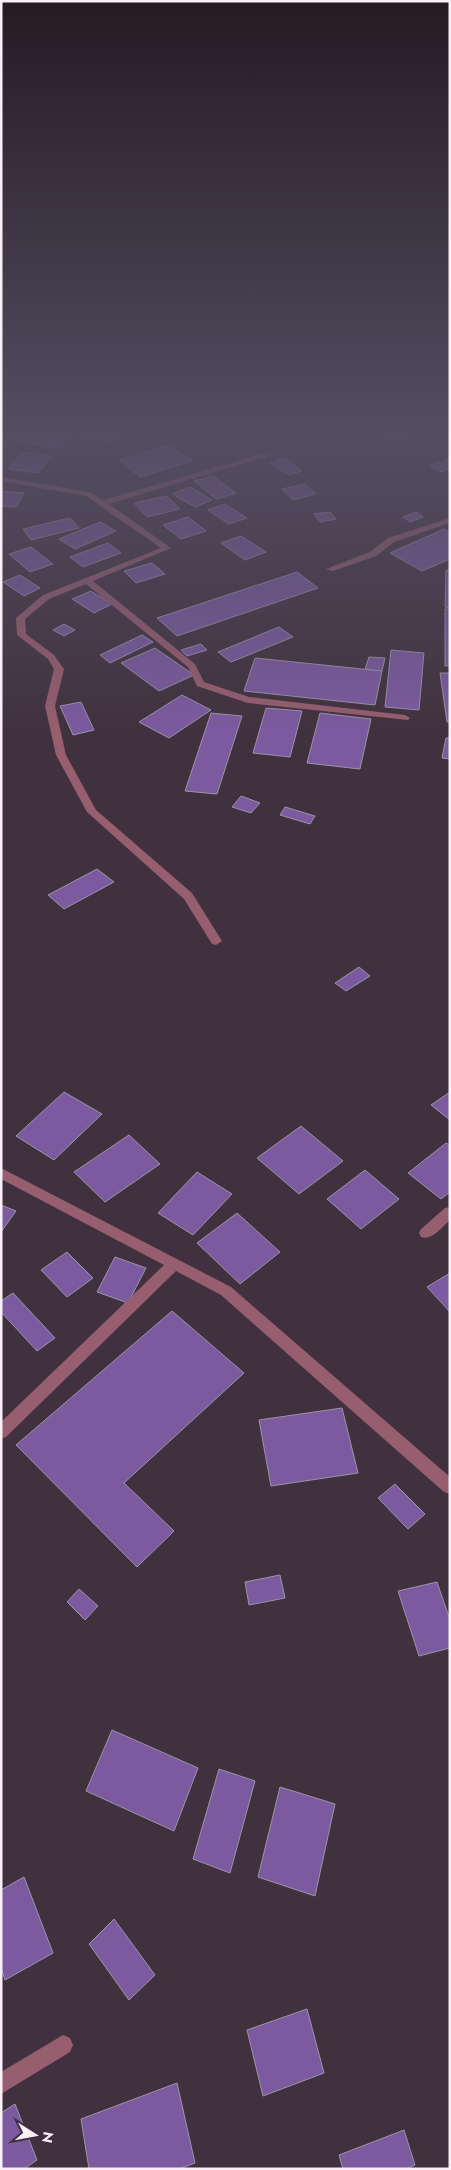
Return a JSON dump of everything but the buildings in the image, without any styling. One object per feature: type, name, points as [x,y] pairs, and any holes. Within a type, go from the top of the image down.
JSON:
[{"type":"street","points":[[143,531],[167,548],[46,597],[20,618],[22,635],[51,657],[59,669],[50,706],[61,755],[92,812],[188,896],[216,941]]},
{"type":"street","points":[[330,569],[373,554],[390,540],[416,531]]},
{"type":"street","points":[[87,580],[192,666],[200,684],[248,700],[405,718]]},
{"type":"street","points":[[1,1173],[226,1291],[450,1487]]},
{"type":"street","points":[[426,1233],[450,1212]]},
{"type":"street","points":[[2,1432],[174,1264]]},
{"type":"street","points":[[1,2084],[63,2044]]}]
